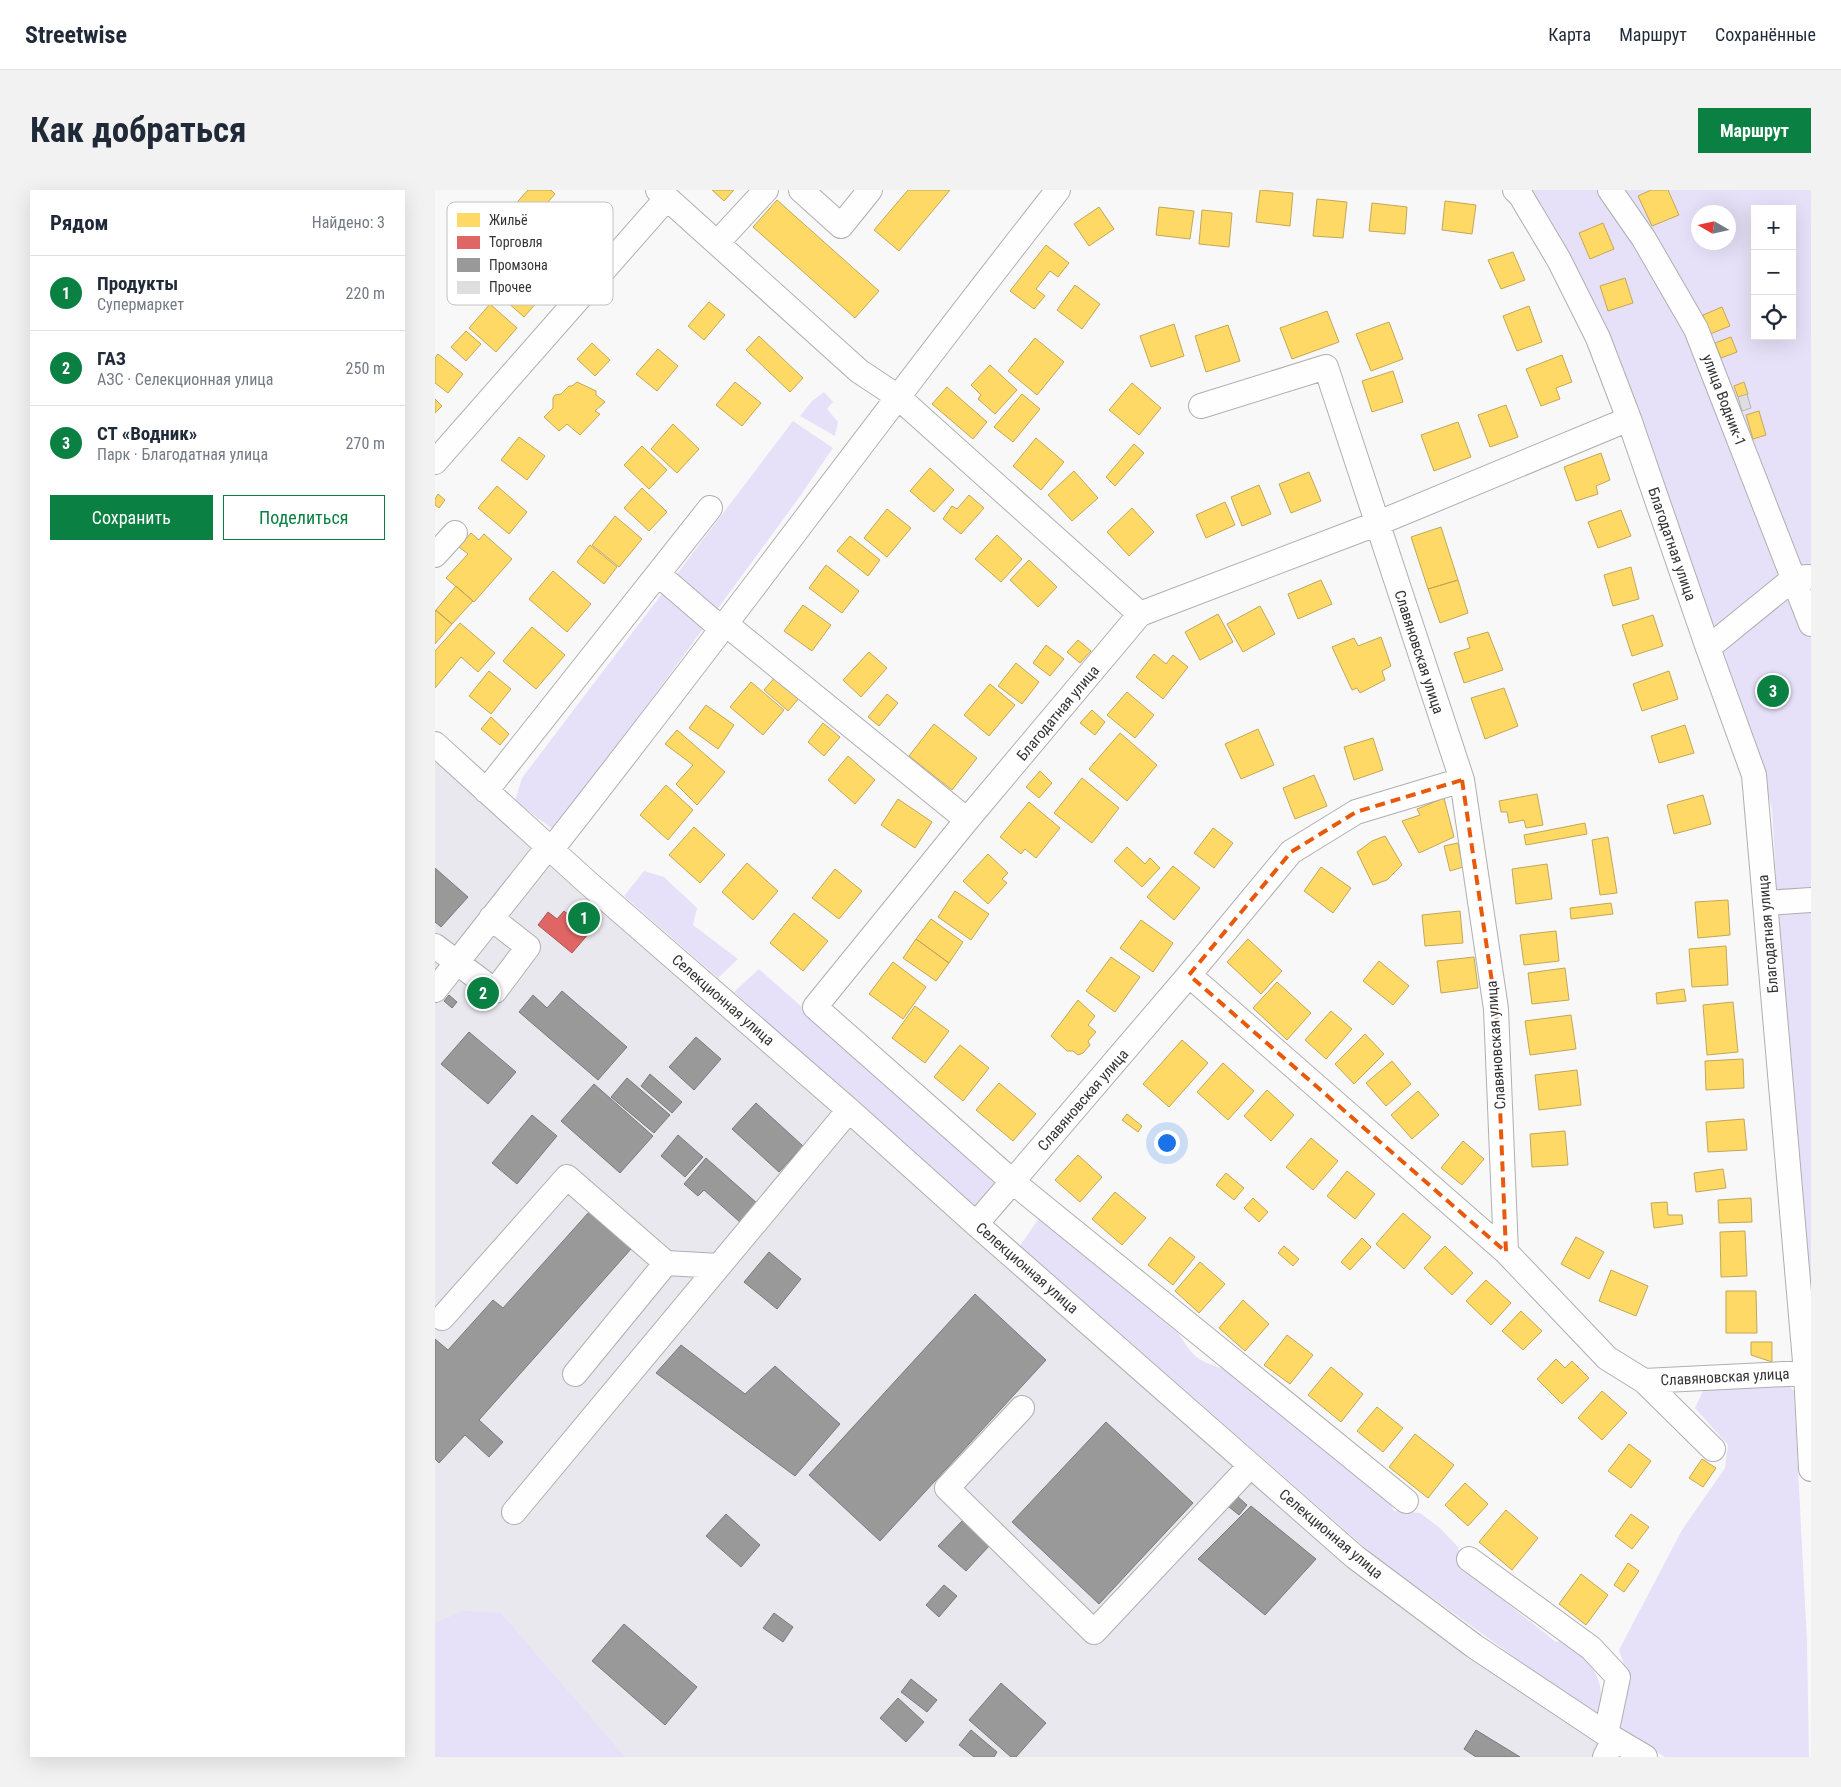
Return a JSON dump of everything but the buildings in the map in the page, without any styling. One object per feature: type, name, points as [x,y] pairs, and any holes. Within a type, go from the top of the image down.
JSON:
[{"type":"street","points":[[717,243],[766,190]]},
{"type":"street","points":[[801,190],[841,226],[870,190]]},
{"type":"street","points":[[435,990],[725,627],[898,397],[1058,190]]},
{"type":"street","name":"улица Водник-1","points":[[1610,190],[1644,239],[1696,329],[1802,578],[1811,624]]},
{"type":"street","name":"Благодатная улица","points":[[1525,192],[1598,338],[1629,419],[1754,775],[1806,1373],[1811,1469]]},
{"type":"street","points":[[613,252],[662,194],[859,371],[898,397],[1140,614]]},
{"type":"street","points":[[435,462],[568,305]]},
{"type":"street","points":[[1201,406],[1326,367],[1377,524]]},
{"type":"street","name":"Благодатная улица","points":[[1013,1182],[815,1007],[967,820],[1140,614],[1377,524],[1629,419]]},
{"type":"street","points":[[486,791],[710,508]]},
{"type":"street","name":"Славяновская улица","points":[[1377,524],[1462,780],[1496,1009],[1506,1252]]},
{"type":"street","points":[[435,555],[455,533]]},
{"type":"street","points":[[658,574],[967,820]]},
{"type":"street","points":[[1708,648],[1802,578]]},
{"type":"street","name":"Селекционная улица","points":[[435,744],[549,849],[849,1110],[1355,1557],[1608,1743],[1645,1757]]},
{"type":"street","name":"Славяновская улица","points":[[976,1224],[1189,975],[1291,852],[1356,812],[1462,780]]},
{"type":"street","points":[[1765,903],[1811,900]]},
{"type":"street","points":[[435,946],[495,991],[528,947],[491,918]]},
{"type":"street","name":"Славяновская улица","points":[[1189,975],[1506,1252],[1607,1358],[1643,1380],[1713,1449]]},
{"type":"street","points":[[514,1512],[849,1110]]},
{"type":"street","points":[[442,1318],[567,1178],[666,1263],[719,1266]]},
{"type":"street","points":[[1013,1182],[1406,1501]]},
{"type":"street","points":[[575,1374],[666,1263]]},
{"type":"street","name":"Славяновская улица","points":[[1643,1380],[1806,1373]]},
{"type":"street","points":[[1022,1408],[947,1488],[1094,1632],[1250,1466]]},
{"type":"street","points":[[1469,1559],[1591,1648],[1618,1677],[1608,1743]]},
{"type":"highlighted area","points":[[1462,780],[1496,1009],[1506,1252],[1189,975],[1291,852],[1356,812]]},
{"type":"shaded area","points":[[1521,190],[1811,190],[1811,1297],[1782,983],[1772,810],[1760,759],[1710,623]]},
{"type":"shaded area","points":[[824,392],[833,402],[827,409],[838,422],[835,436],[800,416],[812,401]]},
{"type":"shaded area","points":[[793,421],[833,448],[798,499],[555,831],[515,801],[522,778]]},
{"type":"shaded area","points":[[435,750],[1252,1476],[1632,1757],[580,1757],[435,1640]]},
{"type":"shaded area","points":[[644,871],[664,877],[697,908],[693,925],[738,959],[718,978],[624,896]]},
{"type":"shaded area","points":[[759,969],[1001,1183],[977,1208],[734,992]]},
{"type":"shaded area","points":[[1039,1218],[1179,1334],[1193,1354],[1203,1361],[1227,1370],[1388,1499],[1394,1511],[1420,1513],[1440,1528],[1458,1547],[1459,1565],[1556,1642],[1563,1640],[1573,1647],[1589,1663],[1595,1672],[1601,1693],[1598,1717],[1378,1559],[1020,1246]]},
{"type":"shaded area","points":[[1786,1383],[1794,1391],[1807,1642],[1809,1757],[1665,1757],[1619,1730],[1629,1680],[1619,1650],[1682,1530],[1725,1468],[1728,1445],[1695,1408],[1706,1384]]},
{"type":"shaded area","points":[[463,1611],[501,1613],[625,1757],[435,1757],[435,1623]]},
{"type":"place","name":"СТ «Водник»","points":[[1773,691]]},
{"type":"place","name":"Продукты","points":[[584,918]]},
{"type":"place","name":"ГАЗ","points":[[483,993]]}]
